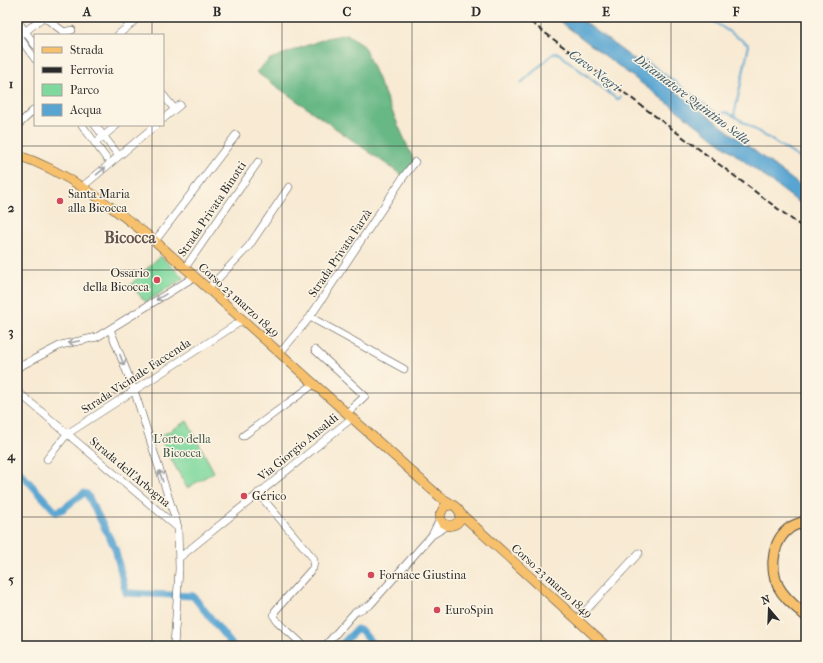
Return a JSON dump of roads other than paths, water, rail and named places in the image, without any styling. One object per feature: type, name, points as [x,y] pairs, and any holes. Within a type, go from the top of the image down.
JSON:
[{"type":"highway","points":[[806,521],[792,527],[782,535],[776,545],[773,558],[778,586],[789,600],[806,615]]},
{"type":"main road","name":"Corso 23 marzo 1849","points":[[17,155],[53,170],[82,187],[155,241],[451,506]]},
{"type":"main road","name":"Corso 23 marzo 1849","points":[[428,486],[437,504],[440,518]]},
{"type":"main road","points":[[444,507],[456,507],[460,513],[458,522],[448,526],[440,518],[440,512],[444,507]]},
{"type":"main road","name":"Corso 23 marzo 1849","points":[[460,513],[606,646]]},
{"type":"main road","name":"Corso 23 marzo 1849","points":[[448,526],[464,527],[482,534]]},
{"type":"street","points":[[34,58],[18,35],[26,32],[44,17],[64,32],[72,30]]},
{"type":"street","points":[[119,34],[139,17]]},
{"type":"street","points":[[17,20],[34,44]]},
{"type":"street","points":[[164,96],[176,106],[164,118]]},
{"type":"street","points":[[17,126],[34,110]]},
{"type":"street","points":[[83,126],[106,158]]},
{"type":"street","points":[[96,126],[119,156]]},
{"type":"street","points":[[95,143],[116,126]]},
{"type":"street","points":[[82,187],[155,126]]},
{"type":"street","points":[[155,241],[236,135]]},
{"type":"street","name":"Strada Privata Binotti","points":[[185,268],[258,162]]},
{"type":"street","name":"Strada Privata Farzà","points":[[280,353],[310,317],[404,176],[415,162]]},
{"type":"street","points":[[208,289],[249,246],[289,187]]},
{"type":"street","points":[[17,368],[61,345],[97,337],[194,277]]},
{"type":"street","points":[[310,317],[404,369]]},
{"type":"street","name":"Strada Vicinale Faccenda","points":[[47,459],[67,434],[243,320]]},
{"type":"street","points":[[110,329],[134,390],[178,527],[179,558],[174,646]]},
{"type":"street","name":"Via Giorgio Ansaldi","points":[[179,558],[350,416],[365,396],[315,350]]},
{"type":"street","points":[[243,436],[314,384]]},
{"type":"street","name":"Strada dell'Arbogna","points":[[17,391],[178,527]]},
{"type":"street","name":"Via Giorgio Ansaldi","points":[[258,493],[314,559],[314,565],[275,611],[274,616],[304,646]]},
{"type":"street","points":[[325,646],[355,612],[370,605],[432,535],[440,518]]},
{"type":"street","points":[[432,535],[448,526]]},
{"type":"street","points":[[577,620],[639,553]]},
{"type":"water","points":[[554,17],[578,17],[806,190],[806,208]]},
{"type":"waterway","points":[[594,17],[601,23],[604,17]]},
{"type":"waterway","name":"Diramatore Quintino Sella","points":[[707,17],[749,45],[734,116]]},
{"type":"waterway","name":"Cavo Negri","points":[[521,83],[553,54],[558,53],[618,100],[621,96]]},
{"type":"waterway","name":"Diramatore Quintino Sella","points":[[645,60],[719,115],[725,112],[734,116],[806,162]]},
{"type":"waterway","points":[[17,469],[56,512],[63,509],[84,493],[87,494],[115,548],[126,593],[193,596],[233,646]]},
{"type":"waterway","points":[[340,646],[357,629],[362,631],[374,646]]},
{"type":"railway","points":[[524,17],[806,230]]},
{"type":"place","name":"Santa Maria alla Bicocca","points":[[60,201]]},
{"type":"place","name":"Ossario della Bicocca","points":[[157,280]]},
{"type":"place","name":"Gérico","points":[[244,496]]},
{"type":"place","name":"Fornace Giustina","points":[[371,575]]},
{"type":"place","name":"EuroSpin","points":[[437,610]]},
{"type":"district","name":"Bicocca","points":[[130,237]]},
{"type":"park label","name":"L'orto della Bicocca","points":[[182,446]]}]
